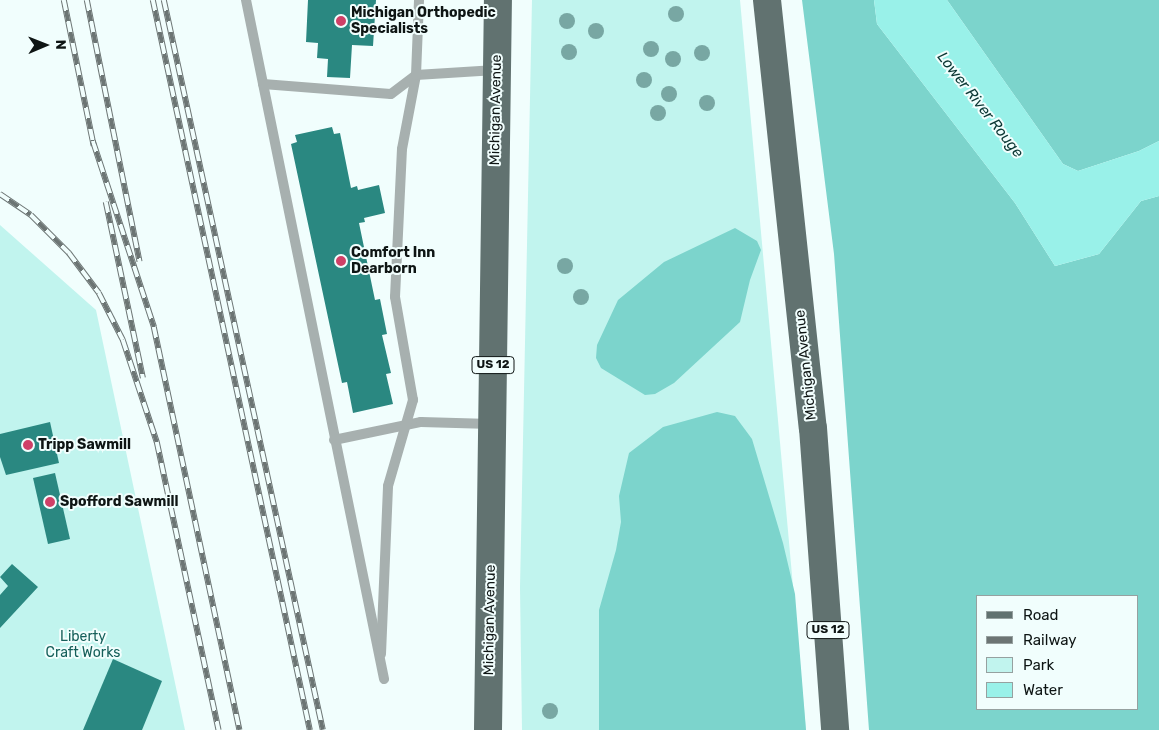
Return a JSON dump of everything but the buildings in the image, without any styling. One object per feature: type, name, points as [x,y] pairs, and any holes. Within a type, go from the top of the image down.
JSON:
[{"type":"main road","name":"Michigan Avenue","points":[[488,730],[498,0]]},
{"type":"main road","name":"Michigan Avenue","points":[[767,0],[812,418],[835,730]]},
{"type":"lane","points":[[246,0],[384,679]]},
{"type":"lane","points":[[380,660],[384,640],[388,486],[404,425],[413,400],[395,297],[402,149],[416,75],[419,0]]},
{"type":"lane","points":[[263,84],[391,94],[416,75],[497,70]]},
{"type":"lane","points":[[334,440],[404,425],[447,420],[492,424]]},
{"type":"green space","points":[[532,0],[740,0],[806,730],[522,730],[520,588]]},
{"type":"green space","name":"Liberty Craft Works","points":[[0,225],[96,310],[185,730],[0,730]]},
{"type":"shaded area","points":[[802,0],[874,0],[877,24],[1015,203],[1055,266],[1099,254],[1141,201],[1159,196],[1159,730],[869,730],[834,254]]},
{"type":"shaded area","points":[[947,0],[1159,0],[1159,141],[1139,151],[1078,171],[1063,164]]},
{"type":"shaded area","points":[[735,228],[757,241],[761,250],[750,280],[740,322],[674,383],[655,394],[645,395],[601,368],[596,358],[597,345],[618,300],[664,262]]},
{"type":"shaded area","points":[[717,412],[735,416],[752,439],[783,543],[795,594],[806,730],[599,730],[599,610],[616,550],[621,522],[619,496],[629,453],[663,427]]},
{"type":"water","name":"Lower River Rouge","points":[[874,0],[947,0],[1063,164],[1078,171],[1139,151],[1159,141],[1159,196],[1141,201],[1099,254],[1055,266],[1015,203],[877,24]]},
{"type":"railway","points":[[64,0],[94,146]]},
{"type":"railway","points":[[87,0],[140,262]]},
{"type":"railway","points":[[153,0],[310,730]]},
{"type":"railway","points":[[164,0],[323,730]]},
{"type":"railway","points":[[93,141],[154,327],[240,730]]},
{"type":"railway","points":[[0,194],[31,215],[69,253],[99,293],[123,340],[157,442],[219,730]]},
{"type":"railway","points":[[106,202],[143,378]]},
{"type":"place","name":"Michigan Orthopedic Specialists","points":[[341,21]]},
{"type":"place","name":"Comfort Inn Dearborn","points":[[341,261]]},
{"type":"place","name":"Tripp Sawmill","points":[[28,445]]},
{"type":"place","name":"Spofford Sawmill","points":[[50,502]]}]
